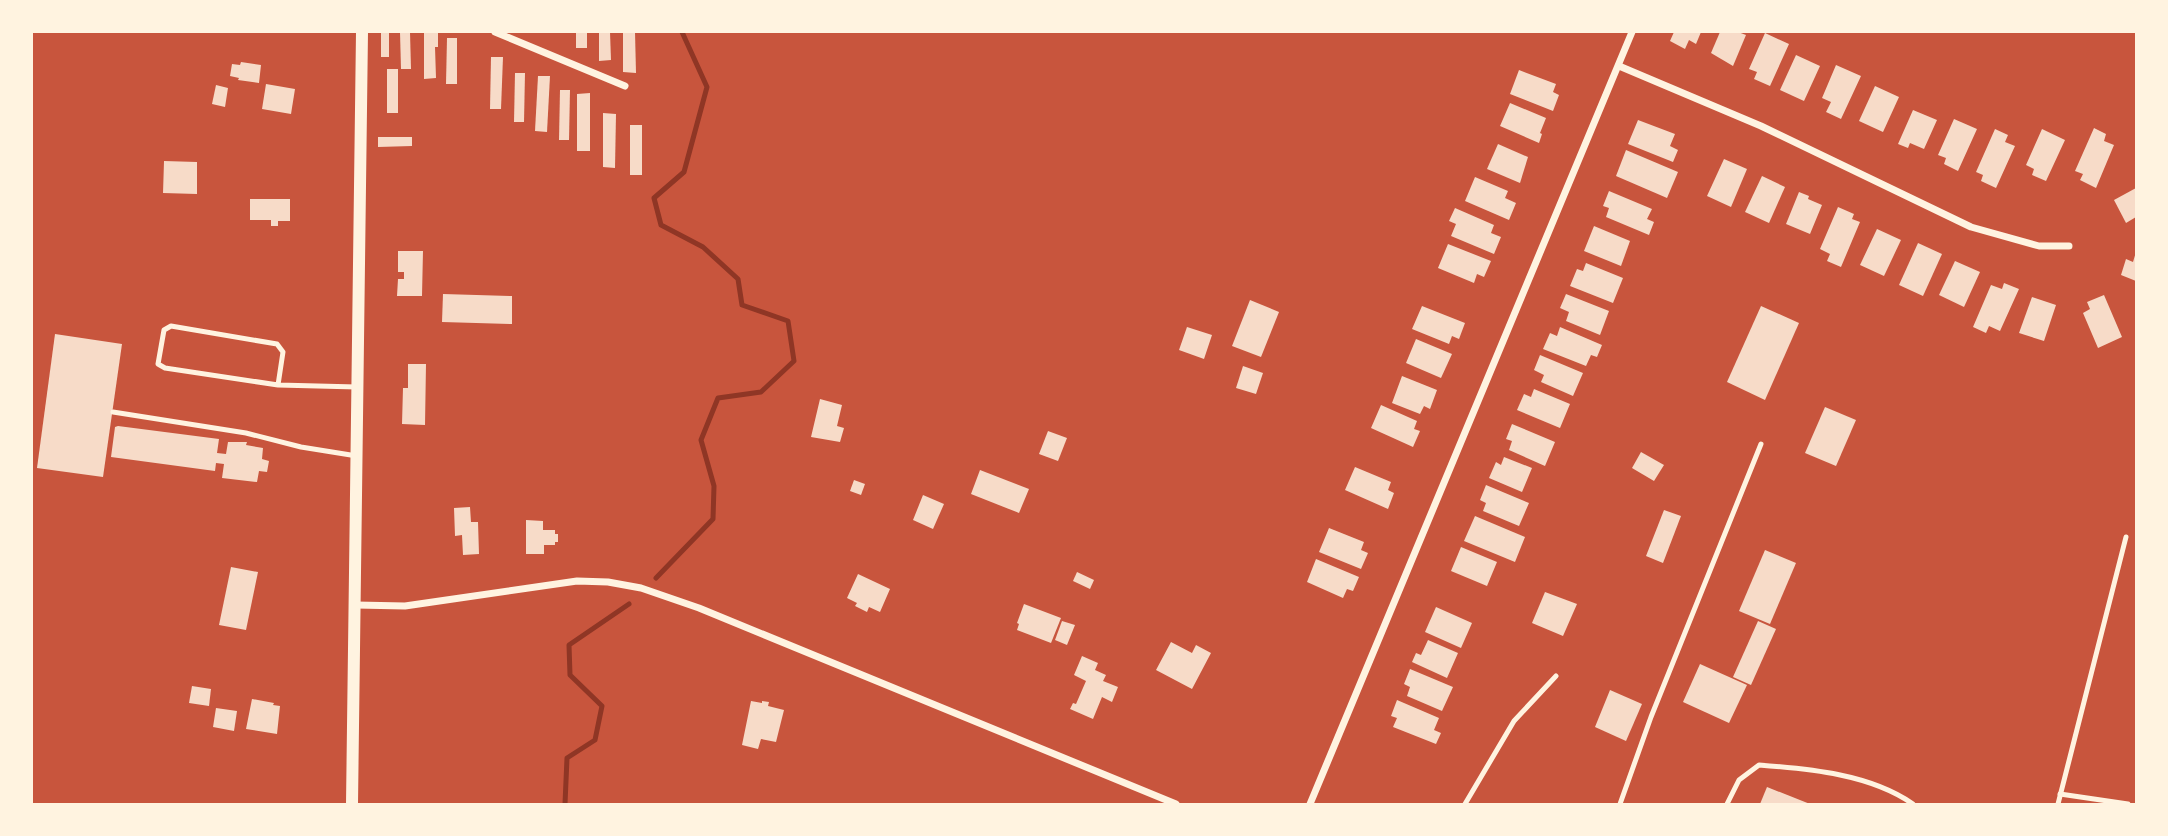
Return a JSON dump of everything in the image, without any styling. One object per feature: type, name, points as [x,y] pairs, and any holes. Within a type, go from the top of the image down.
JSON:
[{"type":"street","points":[[352,804],[362,32]]},
{"type":"street","points":[[495,32],[625,86]]},
{"type":"street","points":[[1310,804],[1632,32]]},
{"type":"street","points":[[1619,66],[1761,127],[1971,227],[2039,246],[2069,246]]},
{"type":"street","points":[[356,605],[405,606],[577,581],[608,582],[640,589],[699,608],[1176,804]]},
{"type":"lane","points":[[278,385],[283,352],[277,344],[171,326],[164,330],[158,364],[165,368],[278,385],[357,387]]},
{"type":"lane","points":[[113,412],[246,433],[300,447],[357,456]]},
{"type":"lane","points":[[1619,804],[1651,717],[1761,444]]},
{"type":"lane","points":[[2058,804],[2126,537]]},
{"type":"lane","points":[[1465,804],[1514,721],[1556,676]]},
{"type":"lane","points":[[1727,804],[1739,780],[1759,765],[1857,779],[1903,797],[1913,804]]},
{"type":"lane","points":[[2060,794],[2128,804]]},
{"type":"building","points":[[381,32],[389,32],[389,57],[381,57]]},
{"type":"building","points":[[400,32],[410,32],[411,69],[401,69]]},
{"type":"building","points":[[424,32],[438,32],[438,47],[435,47],[436,78],[424,79]]},
{"type":"building","points":[[576,32],[587,32],[587,48],[576,48]]},
{"type":"building","points":[[599,32],[610,32],[611,60],[599,61]]},
{"type":"building","points":[[623,32],[635,32],[636,73],[623,72]]},
{"type":"building","points":[[1674,32],[1701,32],[1696,44],[1689,40],[1685,49],[1670,41]]},
{"type":"building","points":[[1720,32],[1746,35],[1733,66],[1711,53]]},
{"type":"building","points":[[1765,33],[1789,44],[1770,86],[1754,79],[1757,72],[1749,69]]},
{"type":"building","points":[[447,38],[457,38],[457,84],[446,84]]},
{"type":"building","points":[[1796,55],[1820,66],[1804,101],[1780,90]]},
{"type":"building","points":[[491,57],[503,57],[501,109],[490,109]]},
{"type":"building","points":[[241,62],[261,65],[259,83],[230,76],[232,64],[240,65]]},
{"type":"building","points":[[1836,65],[1861,76],[1841,119],[1826,112],[1831,102],[1822,98]]},
{"type":"building","points":[[387,69],[398,69],[398,113],[387,113]]},
{"type":"building","points":[[1519,70],[1556,84],[1553,92],[1559,95],[1553,111],[1510,94]]},
{"type":"building","points":[[515,73],[525,73],[524,122],[514,122]]},
{"type":"building","points":[[538,76],[550,76],[547,132],[535,131]]},
{"type":"building","points":[[266,84],[295,89],[291,114],[262,109]]},
{"type":"building","points":[[216,85],[228,88],[225,107],[212,104]]},
{"type":"building","points":[[1875,86],[1899,97],[1883,132],[1859,121]]},
{"type":"building","points":[[560,90],[570,90],[569,140],[559,140]]},
{"type":"building","points":[[590,93],[590,151],[577,151],[577,94]]},
{"type":"building","points":[[1510,103],[1546,118],[1539,143],[1500,126]]},
{"type":"building","points":[[1913,110],[1937,120],[1924,149],[1910,143],[1908,148],[1898,144]]},
{"type":"building","points":[[603,113],[616,114],[615,168],[603,167]]},
{"type":"building","points":[[1954,119],[1977,129],[1958,171],[1944,164],[1946,158],[1938,155]]},
{"type":"building","points":[[1638,120],[1675,134],[1670,146],[1678,150],[1673,162],[1628,144]]},
{"type":"building","points":[[630,125],[642,125],[642,175],[630,175]]},
{"type":"building","points":[[2094,128],[2106,134],[2104,141],[2114,145],[2096,188],[2080,180],[2083,174],[2075,171]]},
{"type":"building","points":[[1995,129],[2008,135],[2005,142],[2015,146],[1996,188],[1981,181],[1983,175],[1976,172]]},
{"type":"building","points":[[2042,129],[2065,140],[2046,181],[2032,175],[2034,169],[2026,165]]},
{"type":"building","points":[[378,137],[412,137],[412,146],[378,147]]},
{"type":"building","points":[[1498,144],[1528,157],[1520,183],[1487,169]]},
{"type":"building","points":[[1626,150],[1678,172],[1667,198],[1616,176]]},
{"type":"building","points":[[1724,159],[1747,169],[1731,207],[1707,196]]},
{"type":"building","points":[[164,161],[197,162],[197,194],[163,193]]},
{"type":"building","points":[[1762,176],[1785,187],[1769,223],[1745,212]]},
{"type":"building","points":[[1475,177],[1508,191],[1505,198],[1516,203],[1509,220],[1465,201]]},
{"type":"building","points":[[2136,188],[2136,217],[2126,223],[2114,200]]},
{"type":"building","points":[[1609,191],[1652,209],[1647,219],[1654,222],[1649,235],[1606,217],[1609,208],[1603,206]]},
{"type":"building","points":[[1799,192],[1822,205],[1810,234],[1786,224]]},
{"type":"building","points":[[250,199],[290,199],[290,221],[278,221],[278,226],[271,226],[271,220],[250,220]]},
{"type":"building","points":[[1838,207],[1854,214],[1852,219],[1860,222],[1841,267],[1827,261],[1830,254],[1820,249]]},
{"type":"building","points":[[1455,208],[1494,225],[1491,233],[1501,237],[1494,254],[1451,236],[1456,224],[1449,221]]},
{"type":"building","points":[[1594,226],[1630,241],[1621,266],[1584,251]]},
{"type":"building","points":[[1877,229],[1901,240],[1884,276],[1860,265]]},
{"type":"building","points":[[1918,243],[1942,254],[1923,296],[1899,285]]},
{"type":"building","points":[[1448,244],[1491,261],[1484,277],[1477,274],[1474,283],[1438,268]]},
{"type":"building","points":[[398,251],[423,251],[422,296],[397,296],[398,279],[404,279],[404,272],[398,272]]},
{"type":"building","points":[[2136,252],[2136,281],[2121,275],[2126,259],[2133,262]]},
{"type":"building","points":[[1955,261],[1980,272],[1964,307],[1939,295]]},
{"type":"building","points":[[1586,263],[1623,278],[1613,303],[1570,286],[1577,269],[1583,271]]},
{"type":"building","points":[[2004,283],[2019,289],[2000,331],[1989,326],[1986,333],[1973,327],[1991,285],[2002,289]]},
{"type":"building","points":[[443,294],[512,296],[512,324],[442,322]]},
{"type":"building","points":[[1566,294],[1609,311],[1600,335],[1566,321],[1569,312],[1560,308]]},
{"type":"building","points":[[2104,295],[2122,337],[2098,348],[2083,313],[2090,309],[2087,302]]},
{"type":"building","points":[[2032,297],[2056,305],[2044,341],[2019,333]]},
{"type":"building","points":[[1250,300],[1279,312],[1261,357],[1232,346]]},
{"type":"building","points":[[1422,306],[1465,323],[1459,339],[1452,336],[1449,344],[1412,329]]},
{"type":"building","points":[[1761,306],[1799,323],[1765,400],[1727,382]]},
{"type":"building","points":[[1187,327],[1212,335],[1204,359],[1179,350]]},
{"type":"building","points":[[1560,327],[1602,345],[1597,357],[1591,355],[1586,366],[1543,349],[1550,333],[1557,336]]},
{"type":"building","points":[[55,334],[122,344],[103,477],[37,468]]},
{"type":"building","points":[[1416,339],[1452,354],[1441,378],[1406,363]]},
{"type":"building","points":[[1540,355],[1583,373],[1573,396],[1541,382],[1544,375],[1534,370]]},
{"type":"building","points":[[408,364],[426,364],[425,425],[402,424],[403,388],[408,388]]},
{"type":"building","points":[[1243,366],[1263,373],[1256,394],[1236,388]]},
{"type":"building","points":[[1402,376],[1437,390],[1430,409],[1424,406],[1420,414],[1392,403]]},
{"type":"building","points":[[1534,389],[1570,404],[1560,428],[1517,410],[1524,394],[1531,397]]},
{"type":"building","points":[[820,399],[842,405],[837,426],[844,428],[840,442],[811,437]]},
{"type":"building","points":[[1381,405],[1417,421],[1414,429],[1420,431],[1413,447],[1371,428]]},
{"type":"building","points":[[1825,407],[1856,420],[1836,466],[1805,453]]},
{"type":"building","points":[[1512,424],[1555,442],[1545,466],[1509,450],[1512,441],[1506,439]]},
{"type":"building","points":[[115,427],[219,439],[217,453],[226,454],[228,442],[247,442],[246,445],[263,448],[262,459],[269,461],[267,472],[259,471],[257,482],[222,478],[224,464],[216,463],[215,471],[111,457]]},
{"type":"building","points":[[1048,431],[1067,438],[1058,461],[1039,454]]},
{"type":"building","points":[[1641,452],[1664,465],[1654,481],[1632,468]]},
{"type":"building","points":[[1504,457],[1532,468],[1522,492],[1489,478],[1496,462],[1501,465]]},
{"type":"building","points":[[1355,467],[1391,482],[1388,490],[1394,493],[1388,509],[1345,490]]},
{"type":"building","points":[[980,470],[1029,489],[1019,513],[971,494]]},
{"type":"building","points":[[854,480],[865,484],[861,495],[850,491]]},
{"type":"building","points":[[1486,485],[1529,503],[1519,526],[1483,511],[1486,503],[1480,500]]},
{"type":"building","points":[[923,495],[944,504],[933,529],[913,520]]},
{"type":"building","points":[[470,507],[471,522],[478,522],[479,554],[463,555],[462,535],[455,536],[454,508]]},
{"type":"building","points":[[1664,510],[1681,516],[1663,563],[1646,556]]},
{"type":"building","points":[[1475,516],[1525,537],[1515,562],[1464,541]]},
{"type":"building","points":[[526,520],[543,521],[543,530],[555,530],[558,542],[555,542],[555,545],[544,545],[544,554],[526,554]]},
{"type":"building","points":[[1329,528],[1364,542],[1361,550],[1368,553],[1361,569],[1319,552]]},
{"type":"building","points":[[1461,547],[1497,562],[1487,586],[1451,571]]},
{"type":"building","points":[[1765,550],[1796,563],[1770,624],[1739,611]]},
{"type":"building","points":[[1316,559],[1359,577],[1353,591],[1347,589],[1343,598],[1307,582]]},
{"type":"building","points":[[231,567],[258,572],[246,630],[219,625]]},
{"type":"building","points":[[1077,572],[1094,580],[1090,589],[1073,581]]},
{"type":"building","points":[[858,574],[890,589],[880,612],[869,607],[867,612],[847,598]]},
{"type":"building","points":[[1545,592],[1577,604],[1563,636],[1532,623]]},
{"type":"building","points":[[1024,604],[1061,618],[1051,643],[1017,630]]},
{"type":"building","points":[[1436,607],[1472,623],[1461,648],[1425,632]]},
{"type":"building","points":[[1062,621],[1075,625],[1067,645],[1055,640]]},
{"type":"building","points":[[1758,621],[1776,629],[1751,685],[1733,677]]},
{"type":"building","points":[[1428,640],[1458,653],[1447,678],[1412,662],[1416,653],[1421,655]]},
{"type":"building","points":[[1171,642],[1192,653],[1196,645],[1211,653],[1192,689],[1156,670]]},
{"type":"building","points":[[1082,656],[1098,663],[1095,670],[1106,675],[1103,681],[1118,687],[1112,702],[1102,697],[1093,719],[1070,709],[1073,703],[1076,704],[1086,681],[1074,675]]},
{"type":"building","points":[[1700,664],[1747,685],[1729,723],[1683,702]]},
{"type":"building","points":[[1410,669],[1453,687],[1442,711],[1407,696],[1410,687],[1404,684]]},
{"type":"building","points":[[192,686],[211,689],[209,706],[189,703]]},
{"type":"building","points":[[1610,690],[1642,704],[1626,741],[1595,727]]},
{"type":"building","points":[[252,699],[280,706],[277,734],[246,729]]},
{"type":"building","points":[[1397,700],[1439,718],[1434,730],[1441,733],[1436,744],[1393,727],[1397,718],[1391,716]]},
{"type":"building","points":[[751,701],[769,702],[768,706],[784,710],[776,742],[761,739],[758,749],[742,745]]},
{"type":"building","points":[[216,708],[237,711],[234,731],[213,727]]},
{"type":"building","points":[[1767,787],[1810,804],[1760,804]]},
{"type":"waterway","points":[[656,578],[713,519],[714,486],[701,440],[718,398],[761,392],[794,361],[788,321],[742,305],[738,279],[703,247],[661,225],[654,198],[684,172],[707,87],[682,32]]},
{"type":"waterway","points":[[565,804],[567,758],[595,740],[602,706],[570,675],[569,645],[629,604]]}]
